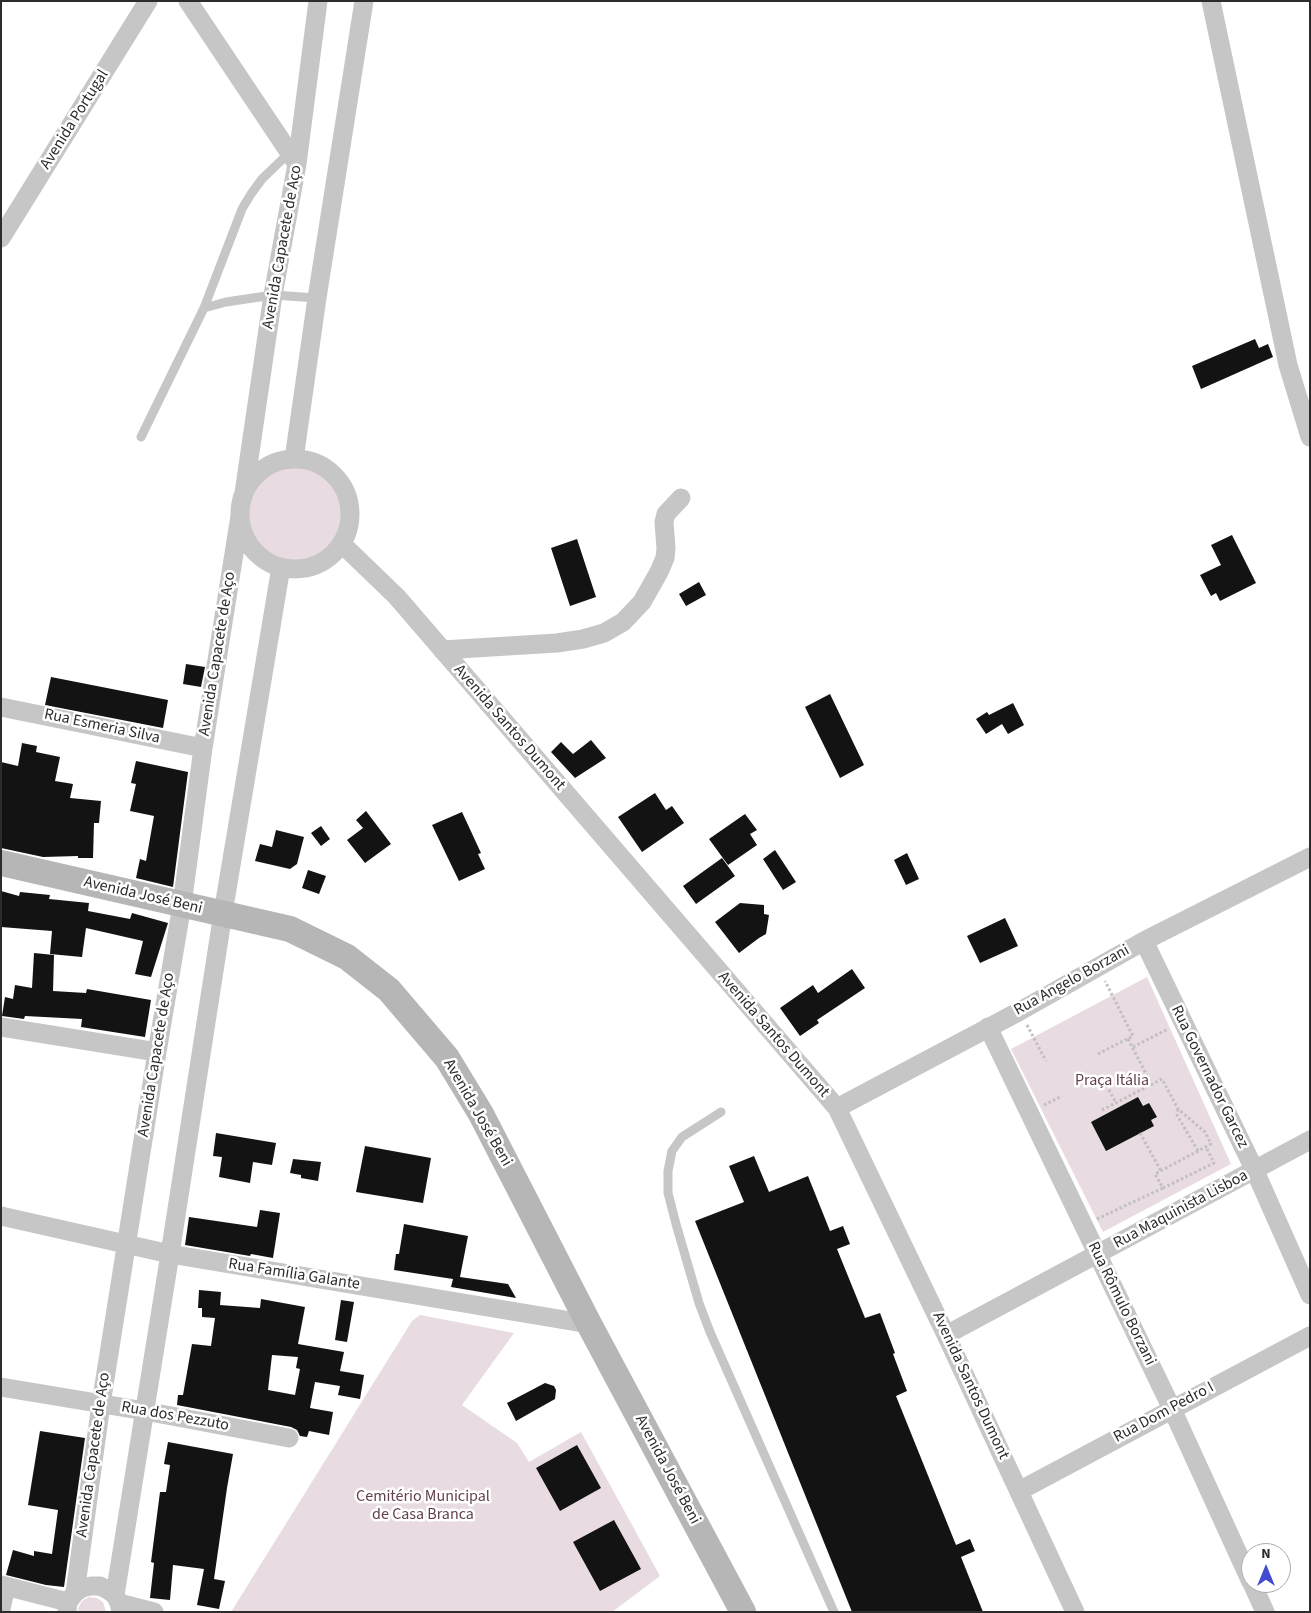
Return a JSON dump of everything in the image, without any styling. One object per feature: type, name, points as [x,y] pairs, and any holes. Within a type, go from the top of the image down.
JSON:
[{"type":"main road","name":"Avenida José Beni","points":[[1,863],[290,929],[347,957],[389,990],[447,1058],[481,1114],[589,1324],[743,1612]]},
{"type":"street","name":"Avenida Portugal","points":[[1,238],[9,209],[148,1]]},
{"type":"street","points":[[188,1],[294,158]]},
{"type":"street","name":"Avenida Capacete de Aço","points":[[244,493],[318,1]]},
{"type":"street","points":[[294,458],[364,1]]},
{"type":"street","points":[[1211,1],[1288,365],[1310,437]]},
{"type":"street","points":[[294,458],[310,461],[326,468],[339,479],[347,494],[351,511],[349,528],[342,544],[330,556],[315,565],[298,569],[281,567],[265,560],[252,548],[243,533],[240,516],[244,493],[252,479],[264,468],[278,461],[294,458]]},
{"type":"street","points":[[442,650],[583,640],[604,633],[624,622],[642,602],[659,572],[665,558],[664,522],[666,514],[681,498]]},
{"type":"street","name":"Avenida Capacete de Aço","points":[[70,1603],[182,905],[202,748],[240,516]]},
{"type":"street","name":"Avenida Santos Dumont","points":[[342,544],[396,597],[836,1108],[946,1335],[1075,1612]]},
{"type":"street","points":[[118,1603],[145,1411],[223,913],[281,567]]},
{"type":"street","name":"Rua Esmeria Silva","points":[[1,707],[202,748]]},
{"type":"street","name":"Rua Angelo Borzani","points":[[836,1108],[1020,1011],[1144,941],[1308,863]]},
{"type":"street","name":"Rua Governador Garcez","points":[[1144,941],[1254,1171],[1310,1295]]},
{"type":"street","points":[[1,1027],[157,1052]]},
{"type":"street","name":"Rua Rômulo Borzani","points":[[988,1027],[1096,1255],[1172,1409],[1241,1560]]},
{"type":"street","name":"Rua Maquinista Lisboa","points":[[946,1335],[1310,1140]]},
{"type":"street","name":"Rua Família Galante","points":[[1,1216],[170,1254],[589,1324]]},
{"type":"street","name":"Rua Dom Pedro I","points":[[1019,1491],[1310,1336]]},
{"type":"street","name":"Rua dos Pezzuto","points":[[1,1387],[289,1438]]},
{"type":"street","points":[[1,1609],[4,1585],[70,1603],[82,1588],[100,1586],[108,1590],[118,1603],[154,1612]]},
{"type":"street","name":"Rua Rômulo Borzani","points":[[1256,1593],[1265,1612]]},
{"type":"lane","points":[[141,436],[204,308],[242,209],[262,179],[294,158]]},
{"type":"lane","points":[[204,308],[226,302],[273,295],[317,298]]},
{"type":"lane","points":[[721,1112],[682,1136],[672,1151],[668,1171],[668,1193],[696,1294],[710,1332],[834,1612]]},
{"type":"path","points":[[1097,967],[1134,1036],[1098,1054]]},
{"type":"path","points":[[1020,1011],[1046,1061]]},
{"type":"path","points":[[1133,1047],[1183,1022]]},
{"type":"path","points":[[1128,1039],[1152,1085]]},
{"type":"path","points":[[1102,1110],[1162,1079],[1178,1109],[1205,1132],[1210,1144],[1155,1174],[1163,1188]]},
{"type":"path","points":[[1104,1081],[1116,1103]]},
{"type":"path","points":[[1178,1109],[1176,1115],[1198,1151]]},
{"type":"path","points":[[1140,1133],[1161,1171]]},
{"type":"path","points":[[1083,1226],[1214,1163],[1206,1147]]},
{"type":"green space","points":[[287,466],[305,466],[323,474],[336,487],[344,505],[341,533],[323,554],[305,562],[287,562],[269,554],[256,541],[248,523],[248,505],[256,487],[269,474]]},
{"type":"green space","name":"Praça Itália","points":[[1147,977],[1231,1164],[1103,1232],[1011,1049]]},
{"type":"green space","name":"Cemitério Municipal de Casa Branca","points":[[420,1315],[514,1333],[462,1405],[517,1443],[529,1462],[581,1432],[660,1576],[612,1612],[231,1612],[412,1321]]},
{"type":"green space","points":[[89,1597],[97,1598],[103,1602],[106,1612],[79,1612],[78,1608],[82,1601]]},
{"type":"building","points":[[1255,339],[1259,348],[1268,344],[1273,357],[1201,389],[1192,366]]},
{"type":"building","points":[[1232,535],[1256,583],[1220,601],[1216,593],[1211,596],[1200,575],[1221,565],[1211,545]]},
{"type":"building","points":[[577,539],[596,597],[570,606],[551,548]]},
{"type":"building","points":[[699,582],[706,595],[686,606],[679,594]]},
{"type":"building","points":[[186,664],[205,667],[201,687],[183,684]]},
{"type":"building","points":[[51,677],[168,700],[163,728],[45,705]]},
{"type":"building","points":[[830,694],[864,765],[840,778],[805,707]]},
{"type":"building","points":[[1013,703],[1024,725],[1008,734],[1002,724],[986,734],[976,719],[987,712],[989,715]]},
{"type":"building","points":[[591,740],[606,758],[575,778],[551,752],[561,742],[573,754]]},
{"type":"building","points":[[22,743],[37,746],[36,752],[60,757],[55,781],[73,784],[70,798],[101,801],[99,823],[94,823],[93,858],[78,858],[78,856],[43,857],[1,848],[1,762],[18,766]]},
{"type":"building","points":[[136,761],[188,772],[173,887],[136,878],[140,859],[146,861],[154,816],[130,811],[136,784],[131,783]]},
{"type":"building","points":[[655,793],[666,810],[672,806],[684,823],[642,852],[618,817]]},
{"type":"building","points":[[366,811],[391,844],[365,863],[347,840],[363,828],[356,820]]},
{"type":"building","points":[[462,812],[481,853],[478,854],[485,869],[459,881],[432,825]]},
{"type":"building","points":[[745,814],[757,830],[750,834],[757,845],[728,865],[709,839]]},
{"type":"building","points":[[321,826],[330,839],[321,846],[311,833]]},
{"type":"building","points":[[276,830],[304,837],[297,864],[290,869],[255,861],[260,844],[272,847]]},
{"type":"building","points":[[775,850],[796,882],[783,890],[763,859]]},
{"type":"building","points":[[907,853],[919,879],[906,885],[894,860]]},
{"type":"building","points":[[722,858],[735,876],[696,904],[683,886]]},
{"type":"building","points":[[308,870],[326,876],[319,894],[302,888]]},
{"type":"building","points":[[1,891],[19,896],[20,892],[50,895],[49,899],[89,903],[88,911],[130,919],[132,913],[168,923],[151,977],[135,974],[143,941],[86,928],[82,957],[50,954],[52,931],[1,927]]},
{"type":"building","points":[[740,903],[764,905],[764,914],[769,915],[766,934],[739,953],[715,922]]},
{"type":"building","points":[[1005,918],[1018,946],[980,963],[967,936]]},
{"type":"building","points":[[34,953],[54,955],[53,991],[86,993],[87,989],[151,1000],[145,1037],[81,1027],[82,1019],[25,1016],[24,1019],[2,1016],[5,997],[13,999],[15,985],[32,988]]},
{"type":"building","points":[[852,969],[865,988],[817,1020],[819,1023],[800,1036],[780,1008],[813,985],[818,993]]},
{"type":"building","points":[[1138,1097],[1143,1106],[1149,1103],[1157,1117],[1151,1120],[1154,1126],[1106,1151],[1091,1122]]},
{"type":"building","points":[[216,1133],[276,1143],[272,1165],[253,1162],[250,1183],[219,1177],[222,1157],[213,1156]]},
{"type":"building","points":[[365,1146],[431,1158],[423,1203],[356,1192]]},
{"type":"building","points":[[754,1156],[769,1192],[808,1176],[830,1231],[843,1226],[850,1244],[837,1249],[865,1318],[880,1313],[907,1391],[896,1396],[956,1545],[970,1539],[975,1551],[961,1557],[983,1612],[852,1612],[695,1221],[744,1202],[729,1166]]},
{"type":"building","points":[[293,1159],[321,1162],[318,1181],[301,1178],[301,1175],[290,1173]]},
{"type":"building","points":[[260,1210],[280,1213],[273,1258],[185,1245],[189,1217],[257,1227]]},
{"type":"building","points":[[404,1224],[468,1236],[460,1277],[508,1284],[516,1298],[451,1287],[453,1279],[394,1270]]},
{"type":"building","points":[[199,1290],[221,1292],[220,1305],[260,1308],[261,1299],[305,1307],[298,1344],[344,1352],[340,1371],[364,1375],[360,1399],[338,1395],[340,1386],[315,1382],[310,1408],[333,1412],[329,1435],[309,1431],[307,1437],[300,1436],[297,1430],[291,1427],[177,1405],[178,1395],[183,1395],[192,1344],[211,1346],[215,1318],[202,1317],[202,1308],[198,1308]],"holes":[[[272,1355],[298,1357],[296,1368],[300,1369],[295,1395],[268,1390]]]},
{"type":"building","points":[[341,1300],[354,1302],[347,1342],[335,1340]]},
{"type":"building","points":[[545,1383],[554,1386],[556,1390],[555,1399],[516,1421],[507,1403]]},
{"type":"building","points":[[40,1431],[85,1438],[64,1587],[46,1585],[6,1575],[13,1550],[34,1556],[34,1551],[52,1554],[58,1510],[28,1505]]},
{"type":"building","points":[[168,1442],[233,1454],[214,1579],[225,1581],[219,1609],[197,1605],[204,1569],[173,1565],[170,1600],[150,1598],[154,1563],[151,1562],[160,1492],[166,1492],[170,1465],[164,1464]]},
{"type":"building","points":[[577,1445],[601,1488],[560,1511],[536,1468]]},
{"type":"building","points":[[614,1520],[641,1569],[600,1591],[573,1542]]}]
